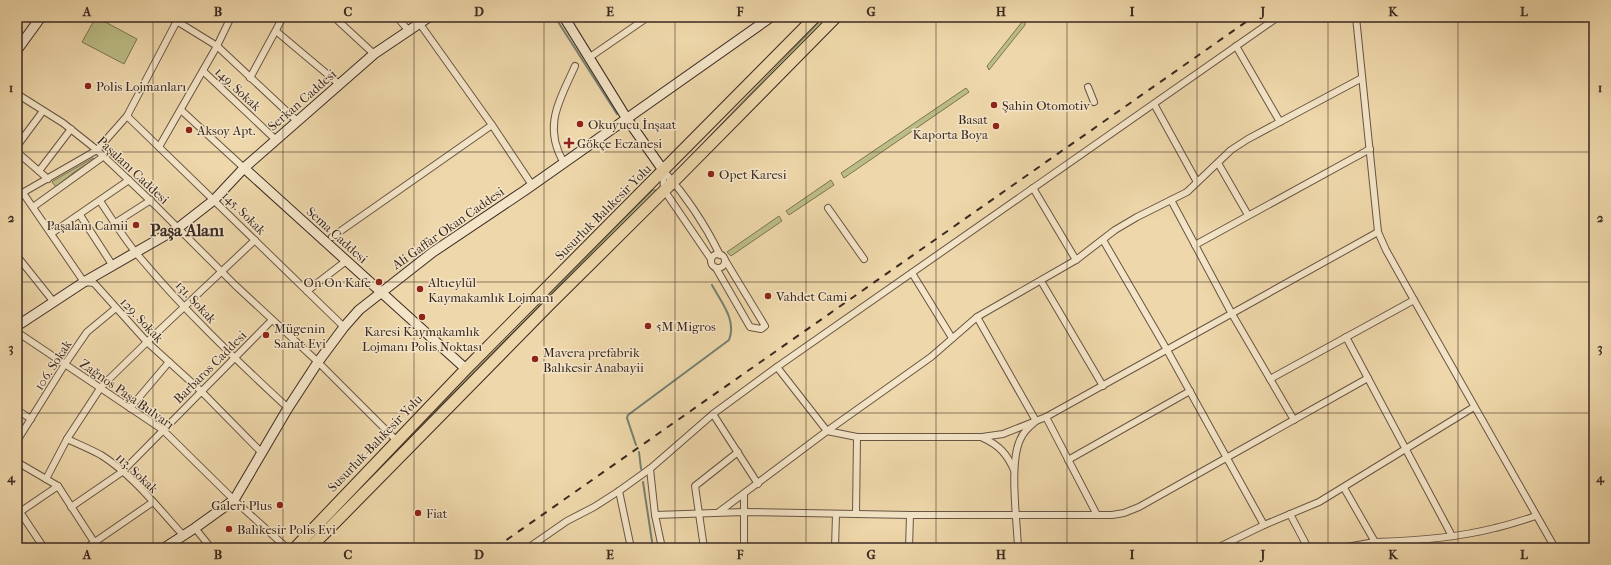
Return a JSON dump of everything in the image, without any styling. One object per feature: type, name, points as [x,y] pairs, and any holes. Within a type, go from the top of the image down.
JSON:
[{"type":"highway","name":"Susurluk-Balıkesir Yolu","points":[[295,548],[466,369],[815,17]]},
{"type":"highway","points":[[310,548],[548,306],[836,17]]},
{"type":"highway","points":[[313,548],[322,536]]},
{"type":"main road","points":[[17,50],[20,39],[41,17]]},
{"type":"main road","name":"Serkan Caddesi","points":[[17,326],[84,282],[178,228],[214,200],[244,168],[374,54],[429,17]]},
{"type":"main road","points":[[564,17],[627,118],[663,170]]},
{"type":"main road","name":"Ali Gaffar Okan Caddesi","points":[[164,548],[234,500],[261,452],[318,362],[344,327],[359,310],[433,252],[564,163],[771,17]]},
{"type":"main road","name":"Sema Caddesi","points":[[244,168],[380,293],[466,369]]},
{"type":"street","points":[[170,17],[178,19],[216,46],[297,121]]},
{"type":"street","points":[[159,146],[181,110],[231,17]]},
{"type":"street","points":[[250,78],[283,17]]},
{"type":"street","points":[[334,17],[374,54]]},
{"type":"street","points":[[397,17],[408,30]]},
{"type":"street","points":[[590,57],[640,19],[648,17]]},
{"type":"street","points":[[528,548],[567,521],[594,507],[619,491],[650,469],[713,414],[777,367],[1278,17]]},
{"type":"street","points":[[1356,17],[1378,232],[1386,250],[1414,300],[1555,548]]},
{"type":"street","points":[[17,196],[97,150],[127,116],[178,19]]},
{"type":"street","points":[[420,24],[492,125],[532,185]]},
{"type":"street","points":[[276,31],[339,84]]},
{"type":"street","points":[[1236,46],[1280,122]]},
{"type":"street","points":[[564,163],[556,141],[553,119],[575,66]]},
{"type":"street","name":"149. Sokak","points":[[202,71],[276,140]]},
{"type":"street","points":[[719,512],[744,495],[827,431],[931,357],[977,317],[1076,260],[1116,230],[1137,217],[1187,192],[1231,150],[1248,139],[1362,78]]},
{"type":"street","points":[[1088,87],[1094,102]]},
{"type":"street","name":"Paşalanı Caddesi","points":[[17,94],[71,129],[104,156],[235,285],[318,362],[397,441]]},
{"type":"street","points":[[1154,104],[1198,182]]},
{"type":"street","points":[[181,110],[244,168]]},
{"type":"street","points":[[17,146],[43,111]]},
{"type":"street","name":"145. Sokak","points":[[127,116],[344,327]]},
{"type":"street","points":[[332,237],[492,125]]},
{"type":"street","points":[[39,171],[71,129]]},
{"type":"street","points":[[1195,244],[1370,149]]},
{"type":"street","points":[[17,152],[48,179]]},
{"type":"street","points":[[33,207],[104,156]]},
{"type":"street","points":[[1218,163],[1248,215]]},
{"type":"street","points":[[663,170],[696,212],[765,326],[762,328],[750,327],[716,268],[711,264],[711,259],[675,204],[664,190],[663,170]]},
{"type":"street","points":[[52,233],[129,180]]},
{"type":"street","points":[[1033,188],[1076,260]]},
{"type":"street","name":"129. Sokak","points":[[23,192],[84,282],[94,283],[147,342],[201,391],[261,452]]},
{"type":"street","points":[[115,223],[150,200]]},
{"type":"street","points":[[1171,200],[1232,314],[1294,420]]},
{"type":"street","name":"131. Sokak","points":[[100,201],[136,252],[184,307],[288,408]]},
{"type":"street","points":[[828,208],[864,259]]},
{"type":"street","points":[[80,215],[113,266]]},
{"type":"street","points":[[777,367],[827,431],[857,437],[982,437],[1003,434],[1046,417],[1378,232]]},
{"type":"street","points":[[46,479],[67,439],[101,388],[147,342],[255,240]]},
{"type":"street","points":[[1103,240],[1167,350],[1264,525]]},
{"type":"street","points":[[711,259],[716,254],[722,257]]},
{"type":"street","points":[[17,256],[53,301]]},
{"type":"street","points":[[716,268],[723,266],[722,257]]},
{"type":"street","points":[[307,291],[346,261]]},
{"type":"street","points":[[912,273],[952,338]]},
{"type":"street","points":[[1041,281],[1103,386]]},
{"type":"street","points":[[1270,379],[1414,300]]},
{"type":"street","name":"106. Sokak","points":[[17,441],[65,364],[87,332],[116,308]]},
{"type":"street","points":[[977,317],[1036,421]]},
{"type":"street","name":"Barbaros Caddesi","points":[[72,507],[122,472],[272,320]]},
{"type":"street","name":"Zağnos Paşa Bulvarı","points":[[17,332],[163,430],[234,500],[287,548]]},
{"type":"street","points":[[1346,337],[1452,536]]},
{"type":"street","points":[[130,408],[169,362]]},
{"type":"street","points":[[655,515],[719,512],[910,515],[1112,515],[1124,513],[1139,507],[1368,378]]},
{"type":"street","points":[[1068,460],[1190,391]]},
{"type":"street","points":[[1217,548],[1264,525],[1320,502],[1474,407]]},
{"type":"street","points":[[17,410],[31,419]]},
{"type":"street","points":[[713,414],[758,484]]},
{"type":"street","points":[[1046,417],[1097,515]]},
{"type":"street","points":[[1018,548],[1014,470],[1020,440],[1026,430],[1036,421]]},
{"type":"street","points":[[856,514],[857,437]]},
{"type":"street","points":[[982,437],[994,442],[1002,450],[1009,458],[1014,470]]},
{"type":"street","name":"113. Sokak","points":[[67,439],[102,456],[122,472],[153,502],[183,535]]},
{"type":"street","points":[[704,548],[695,486],[738,452]]},
{"type":"street","points":[[17,462],[58,486],[96,545]]},
{"type":"street","points":[[650,469],[655,515],[662,548]]},
{"type":"street","points":[[44,548],[19,513],[58,486]]},
{"type":"street","points":[[1344,488],[1375,542]]},
{"type":"street","points":[[619,491],[631,548]]},
{"type":"street","points":[[744,495],[744,548]]},
{"type":"street","points":[[86,548],[96,545],[153,502]]},
{"type":"street","points":[[835,548],[836,514]]},
{"type":"street","points":[[1290,514],[1308,548]]},
{"type":"street","points":[[909,548],[910,515]]},
{"type":"street","points":[[1341,548],[1375,542],[1414,541],[1452,536],[1494,528],[1536,516]]},
{"type":"street","points":[[195,528],[210,548]]},
{"type":"green space","points":[[96,17],[137,39],[124,64],[82,42]]},
{"type":"green space","points":[[824,17],[828,17],[676,171]]},
{"type":"green space","points":[[1022,22],[1025,22],[1025,25],[989,70],[987,66]]},
{"type":"green space","points":[[966,88],[969,92],[844,178],[841,173]]},
{"type":"green space","points":[[93,158],[94,159],[56,187],[52,182],[53,181]]},
{"type":"green space","points":[[831,180],[834,185],[789,215],[786,211]]},
{"type":"green space","points":[[653,190],[657,190],[303,548],[300,548]]},
{"type":"green space","points":[[779,216],[782,221],[731,256],[727,252]]},
{"type":"waterway","points":[[555,17],[617,114]]},
{"type":"waterway","points":[[636,445],[627,418],[628,415],[729,340],[731,333],[730,318],[712,285]]},
{"type":"waterway","points":[[639,452],[641,469]]},
{"type":"waterway","points":[[643,482],[653,548]]},
{"type":"waterway","points":[[1569,548],[1594,545]]},
{"type":"railway","points":[[495,548],[1253,17]]},
{"type":"place","name":"Polis Lojmanları","points":[[88,86]]},
{"type":"place","name":"Şahin Otomotiv","points":[[994,105]]},
{"type":"place","name":"Okuyucu İnşaat","points":[[580,124]]},
{"type":"place","name":"Basat Kaporta Boya","points":[[996,126]]},
{"type":"place","name":"Aksoy Apt.","points":[[189,130]]},
{"type":"place","name":"Gökçe Eczanesi","points":[[569,143]]},
{"type":"place","name":"Opet Karesi","points":[[711,174]]},
{"type":"place","name":"Paşalanı Camii","points":[[136,225]]},
{"type":"place","name":"On On Kafe","points":[[379,282]]},
{"type":"place","name":"Altıeylül Kaymakamlık Lojmanı","points":[[420,289]]},
{"type":"place","name":"Vahdet Cami","points":[[768,296]]},
{"type":"place","name":"Karesi Kaymakamlık Lojmanı Polis Noktası","points":[[422,317]]},
{"type":"place","name":"5M Migros","points":[[648,326]]},
{"type":"place","name":"Mügenin Sanat Evi","points":[[266,335]]},
{"type":"place","name":"Mavera prefabrik Balıkesir Anabayii","points":[[535,359]]},
{"type":"place","name":"Galeri Plus","points":[[280,505]]},
{"type":"place","name":"Fiat","points":[[418,513]]},
{"type":"place","name":"Balıkesir Polis Evi","points":[[229,529]]},
{"type":"district","name":"Paşa Alanı","points":[[187,230]]}]
